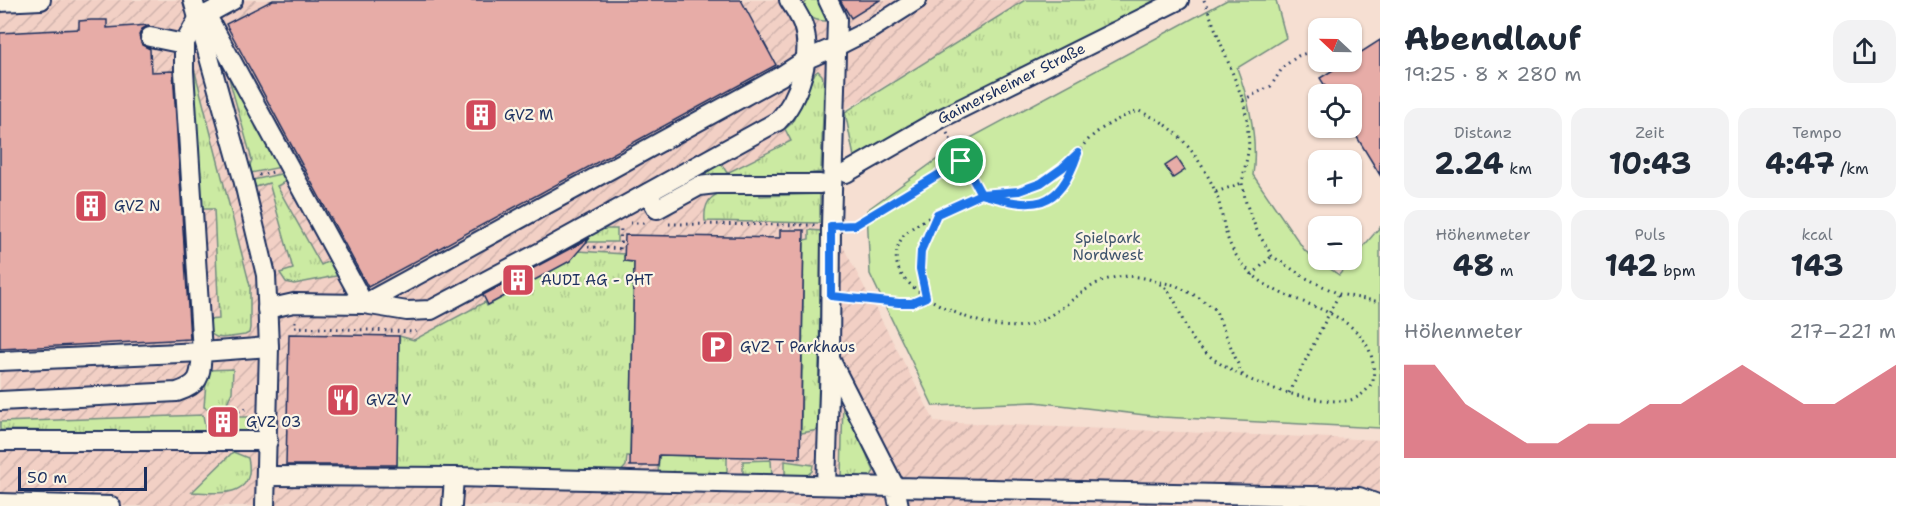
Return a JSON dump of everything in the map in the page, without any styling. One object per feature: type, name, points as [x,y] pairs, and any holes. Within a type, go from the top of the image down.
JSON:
[{"type":"street","points":[[0,2],[41,0]]},
{"type":"street","points":[[193,0],[364,304]]},
{"type":"street","points":[[0,400],[177,392],[192,386],[199,378],[202,352],[184,44],[202,16],[233,0]]},
{"type":"street","points":[[648,193],[659,219],[695,178],[784,115],[798,87],[807,59],[803,26],[789,0]]},
{"type":"street","points":[[826,485],[837,19],[828,0]]},
{"type":"street","points":[[364,304],[781,76],[807,59],[872,29],[917,0]]},
{"type":"street","name":"Gaimersheimer Straße","points":[[846,173],[940,119],[1179,0]]},
{"type":"street","points":[[202,16],[266,275],[269,347],[265,506]]},
{"type":"street","points":[[150,37],[184,44]]},
{"type":"street","points":[[267,309],[294,303],[364,304],[407,311],[431,310],[648,193],[695,178],[716,184],[820,184]]},
{"type":"street","points":[[0,361],[269,347]]},
{"type":"street","points":[[830,359],[895,487],[899,506]]},
{"type":"street","points":[[0,441],[267,441]]},
{"type":"street","points":[[266,476],[454,477],[1359,497],[1380,505]]},
{"type":"street","points":[[452,506],[454,477]]},
{"type":"street","points":[[0,503],[111,506]]},
{"type":"path","points":[[1204,0],[1243,100],[1249,147],[1242,183],[1246,202],[1257,231],[1272,256],[1304,277],[1339,294],[1380,302]]},
{"type":"path","points":[[1243,100],[1271,86],[1283,67],[1298,56],[1308,52]]},
{"type":"path","points":[[1244,377],[1215,309],[1183,289],[1137,277],[1119,277],[1088,287],[1052,315],[1030,326],[1007,326],[981,322],[952,312],[926,297],[902,276],[896,263],[899,242],[908,231],[937,214],[981,194],[1019,191],[1041,183],[1062,168],[1092,137],[1119,117],[1139,111],[1164,123],[1185,142],[1216,192],[1227,236],[1237,258],[1252,275],[1286,295],[1347,317]]},
{"type":"path","points":[[940,119],[981,194],[1015,204],[1037,203],[1059,192],[1071,174],[1078,153]]},
{"type":"path","points":[[582,247],[622,249],[621,222],[659,219],[855,225],[961,161]]},
{"type":"path","points":[[243,179],[289,169]]},
{"type":"path","points":[[1216,192],[1242,183]]},
{"type":"path","points":[[926,297],[920,269],[921,251],[937,214]]},
{"type":"path","points":[[1252,275],[1272,256]]},
{"type":"path","points":[[1158,281],[1170,293],[1178,306],[1194,340],[1222,366],[1244,377],[1289,393],[1312,398],[1349,401],[1361,395],[1372,383],[1379,368]]},
{"type":"path","points":[[1289,393],[1339,294]]},
{"type":"path","points":[[831,296],[899,303],[912,303],[926,297]]},
{"type":"path","points":[[211,441],[210,418],[227,416],[253,405]]},
{"type":"shaded area","points":[[0,0],[1031,0],[845,109],[838,237],[935,422],[1380,440],[1380,506],[0,506]]},
{"type":"green space","points":[[807,0],[819,0],[830,17],[826,21],[812,18],[804,5]]},
{"type":"green space","points":[[1025,0],[1155,0],[855,162],[845,112]]},
{"type":"green space","name":"Spielpark Nordwest","points":[[1227,0],[1276,0],[1286,38],[1237,68],[1246,94],[1254,134],[1253,175],[1308,253],[1308,270],[1332,270],[1339,275],[1343,270],[1362,270],[1362,248],[1380,227],[1380,428],[1162,417],[1035,402],[933,406],[870,274],[867,210],[954,147]]},
{"type":"green space","points":[[194,68],[250,286],[250,328],[249,333],[245,335],[225,338],[214,336],[210,333],[206,320],[219,319],[214,209],[200,209]]},
{"type":"green space","points":[[818,71],[822,75],[824,85],[821,172],[706,175],[707,169],[721,163],[727,173],[791,141],[785,129],[792,123]]},
{"type":"green space","points":[[232,73],[286,166],[251,173],[249,167],[252,160],[228,75]]},
{"type":"green space","points":[[289,172],[290,179],[277,186],[321,265],[333,259],[339,271],[336,276],[294,284],[286,282],[280,273],[293,269],[269,183],[256,187],[253,180]]},
{"type":"green space","points":[[730,192],[759,192],[760,196],[820,194],[820,223],[705,221],[705,209],[714,196]]},
{"type":"green space","points":[[601,229],[617,229],[617,242],[585,242],[581,235]]},
{"type":"green space","points":[[809,230],[821,231],[818,430],[801,433],[804,240],[809,239]]},
{"type":"green space","points":[[578,251],[624,254],[625,261],[634,262],[630,456],[627,456],[626,466],[617,476],[404,472],[397,466],[399,336],[414,340],[485,302],[487,306],[570,261]]},
{"type":"green space","points":[[233,369],[232,392],[223,411],[213,412],[204,407],[207,370]]},
{"type":"green space","points":[[843,401],[874,471],[869,479],[841,477]]},
{"type":"green space","points":[[203,415],[206,433],[0,430],[0,422]]},
{"type":"green space","points":[[235,417],[251,417],[247,431],[216,433],[216,424],[235,424]]},
{"type":"green space","points":[[233,452],[248,458],[247,481],[241,487],[224,492],[192,492]]},
{"type":"green space","points":[[659,455],[727,457],[727,477],[658,475]]},
{"type":"green space","points":[[771,460],[772,476],[743,477],[743,461]]},
{"type":"green space","points":[[785,461],[813,465],[812,471],[803,479],[785,477]]},
{"type":"building","name":"GVZ M","points":[[273,0],[741,0],[776,65],[368,287],[226,24]]},
{"type":"building","points":[[840,0],[880,0],[851,18]]},
{"type":"building","name":"GVZ N","points":[[107,20],[107,28],[149,25],[142,29],[139,35],[142,45],[150,49],[151,72],[173,71],[190,339],[0,349],[0,33],[79,29],[79,21]]},
{"type":"building","points":[[1380,40],[1380,175],[1357,138],[1362,138],[1362,84],[1324,84],[1320,78],[1330,72],[1362,72],[1362,52]]},
{"type":"building","points":[[1177,158],[1185,170],[1173,178],[1165,166]]},
{"type":"building","name":"GVZ T Parkhaus","points":[[780,230],[804,230],[800,458],[659,455],[658,466],[630,466],[634,262],[624,261],[625,235],[780,238]]},
{"type":"building","name":"AUDI AG - PHT","points":[[590,238],[570,261],[488,305],[483,295]]},
{"type":"building","name":"GVZ V","points":[[289,334],[399,336],[397,465],[286,465]]},
{"type":"place","name":"GVZ M","points":[[481,115]]},
{"type":"place","name":"GVZ N","points":[[91,206]]},
{"type":"place","name":"AUDI AG - PHT","points":[[518,280]]},
{"type":"place","name":"GVZ T Parkhaus","points":[[717,347]]},
{"type":"place","name":"GVZ V","points":[[343,400]]},
{"type":"place","name":"GVZ 03","points":[[223,422]]},
{"type":"route","points":[[961,161],[855,225],[831,226],[831,296],[899,303],[912,303],[926,297],[920,269],[921,251],[937,214],[981,194],[1019,191],[1041,183],[1078,153],[1071,174],[1059,192],[1037,203],[1015,204],[981,194],[961,161]]}]
